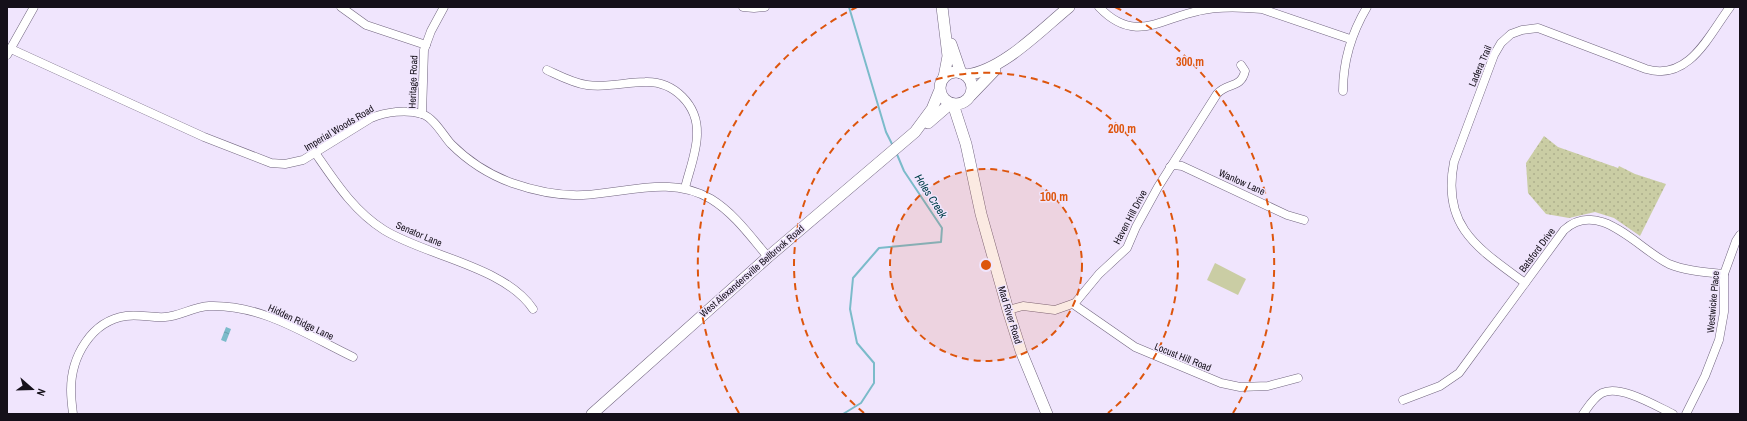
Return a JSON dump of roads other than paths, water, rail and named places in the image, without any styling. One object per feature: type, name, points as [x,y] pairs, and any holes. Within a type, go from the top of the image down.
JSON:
[{"type":"main road","points":[[942,7],[945,27],[964,74],[972,87],[968,98]]},
{"type":"main road","points":[[939,92],[943,99],[951,104],[968,98],[998,65],[1069,7]]},
{"type":"main road","points":[[944,77],[948,56],[944,30],[945,27]]},
{"type":"main road","points":[[944,77],[953,72],[964,74],[983,72],[998,65]]},
{"type":"main road","name":"West Alexandersville Bellbrook Road","points":[[592,414],[768,256],[915,132],[932,109],[939,92],[940,84],[944,77]]},
{"type":"main road","name":"Mad River Road","points":[[966,144],[967,139],[964,116],[968,98]]},
{"type":"main road","name":"West Alexandersville Bellbrook Road","points":[[915,132],[918,132],[951,104]]},
{"type":"main road","name":"Mad River Road","points":[[951,104],[966,144],[981,214],[1008,310],[1021,351],[1047,414]]},
{"type":"street","points":[[9,52],[34,7]]},
{"type":"street","points":[[341,7],[366,25],[426,45]]},
{"type":"street","name":"Heritage Road","points":[[422,114],[424,101],[422,71],[426,45],[444,7]]},
{"type":"street","points":[[743,7],[765,7]]},
{"type":"street","points":[[1099,7],[1116,20],[1127,25],[1143,27],[1158,25],[1198,11],[1249,8],[1262,9],[1350,39]]},
{"type":"street","points":[[1343,91],[1345,64],[1350,39],[1367,7]]},
{"type":"street","name":"Ladera Trail","points":[[1525,283],[1485,254],[1471,240],[1457,218],[1451,194],[1451,180],[1454,162],[1494,55],[1501,43],[1517,32],[1538,28],[1646,69],[1660,72],[1668,71],[1681,67],[1694,57],[1730,7]]},
{"type":"street","name":"Imperial Woods Road","points":[[9,52],[251,157],[271,163],[285,164],[303,160],[316,154],[371,118],[381,114],[400,112],[422,114]]},
{"type":"street","name":"Haven Hill Drive","points":[[1073,304],[1099,274],[1127,248],[1147,205],[1222,89],[1240,82],[1245,71],[1241,65]]},
{"type":"street","points":[[547,70],[586,85],[606,86],[652,82],[668,86],[675,90],[690,107],[696,122],[697,132],[685,188]]},
{"type":"street","points":[[422,114],[472,162],[499,177],[537,190],[573,195],[664,186],[685,188],[703,195],[722,207],[768,256]]},
{"type":"street","name":"Senator Lane","points":[[316,154],[337,185],[366,217],[398,238],[466,264],[493,277],[521,295],[532,309]]},
{"type":"street","name":"Wanlow Lane","points":[[1170,168],[1174,165],[1182,166],[1287,215],[1304,220]]},
{"type":"street","name":"Batsford Drive","points":[[1403,400],[1440,386],[1459,373],[1564,230],[1575,222],[1601,220],[1671,264],[1688,269],[1724,274]]},
{"type":"street","name":"Westwicke Place","points":[[1686,414],[1705,376],[1719,340],[1724,312],[1724,274],[1736,241],[1740,235]]},
{"type":"street","points":[[1008,310],[1023,306],[1055,310],[1073,304]]},
{"type":"street","name":"Locust Hill Road","points":[[1073,304],[1135,346],[1221,383],[1240,387],[1268,386],[1298,378]]},
{"type":"street","name":"Hidden Ridge Lane","points":[[73,414],[71,390],[73,373],[78,355],[93,332],[110,321],[125,316],[165,317],[198,308],[233,308],[267,316],[353,357]]},
{"type":"street","points":[[1583,414],[1602,393],[1616,391],[1673,414]]},
{"type":"water","points":[[226,327],[231,329],[226,342],[221,340]]},
{"type":"waterway","name":"Holes Creek","points":[[849,7],[886,132],[893,146]]},
{"type":"waterway","name":"Holes Creek","points":[[843,414],[861,403],[874,383],[874,363],[857,343],[850,309],[853,278],[879,248],[941,242],[942,228],[904,171],[896,152]]}]
